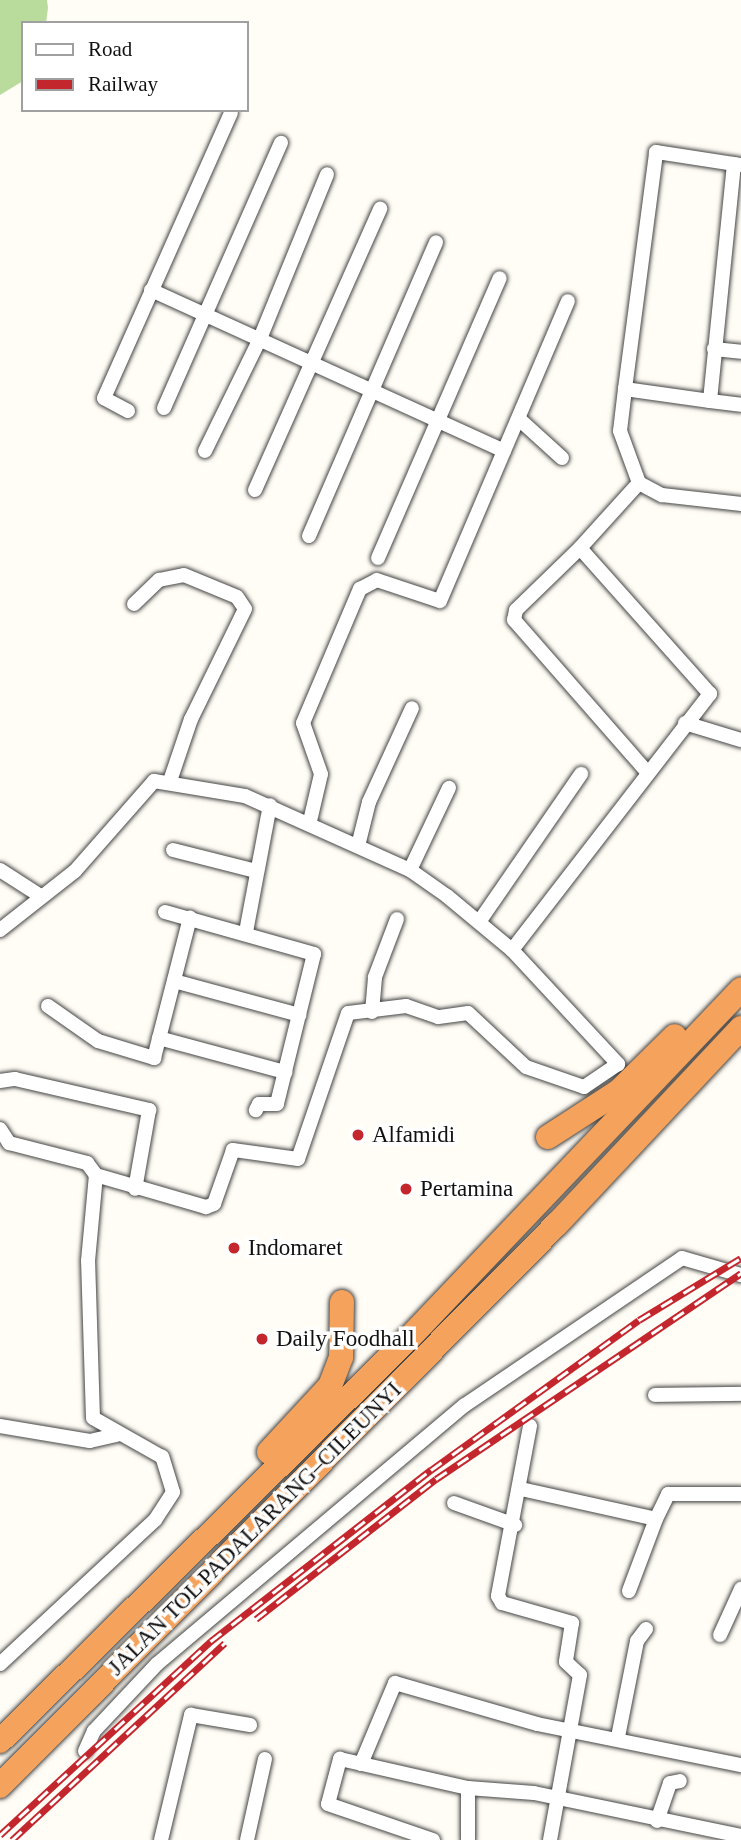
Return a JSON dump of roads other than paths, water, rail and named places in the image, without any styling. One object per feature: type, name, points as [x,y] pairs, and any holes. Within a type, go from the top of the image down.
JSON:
[{"type":"highway","points":[[548,1137],[619,1091],[741,973]]},
{"type":"highway","name":"JALAN TOL PADALARANG–CILEUNYI","points":[[0,1741],[534,1210],[741,990]]},
{"type":"highway","name":"JALAN TOL PADALARANG–CILEUNYI","points":[[0,1786],[476,1308],[741,1028]]},
{"type":"highway","points":[[174,1568],[196,1527],[330,1386],[341,1357],[342,1302]]},
{"type":"street","points":[[128,411],[104,398],[231,113]]},
{"type":"street","points":[[164,408],[281,143]]},
{"type":"street","points":[[710,401],[737,165],[656,152],[620,431],[639,483],[662,495],[741,504]]},
{"type":"street","points":[[205,451],[259,341],[327,174]]},
{"type":"street","points":[[255,489],[380,209]]},
{"type":"street","points":[[309,537],[375,392],[436,242]]},
{"type":"street","points":[[378,558],[440,421],[500,278]]},
{"type":"street","points":[[150,290],[504,451]]},
{"type":"street","points":[[310,821],[321,775],[303,723],[360,589],[377,580],[440,601],[568,302]]},
{"type":"street","points":[[714,349],[741,352]]},
{"type":"street","points":[[625,389],[741,405]]},
{"type":"street","points":[[519,419],[562,458]]},
{"type":"street","points":[[639,483],[580,548],[516,610],[514,620],[646,771]]},
{"type":"street","points":[[512,950],[709,690],[580,548]]},
{"type":"street","points":[[134,604],[159,580],[184,575],[237,597],[245,609],[191,719],[170,781]]},
{"type":"street","points":[[358,846],[373,792],[412,708]]},
{"type":"street","points":[[685,723],[741,740]]},
{"type":"street","points":[[480,922],[581,774]]},
{"type":"street","points":[[0,930],[39,895],[75,871],[146,787],[170,781],[270,804],[410,870],[480,922],[512,950],[618,1064],[589,1087],[526,1067],[468,1013],[438,1017],[406,1006],[343,1016],[298,1158],[233,1150],[214,1204],[206,1207],[135,1189],[96,1175],[78,1159],[9,1143],[0,1129]]},
{"type":"street","points":[[410,870],[449,788]]},
{"type":"street","points":[[246,932],[270,804]]},
{"type":"street","points":[[173,850],[256,871]]},
{"type":"street","points":[[0,870],[39,895]]},
{"type":"street","points":[[165,912],[246,932],[314,954],[277,1104],[259,1104],[256,1110]]},
{"type":"street","points":[[48,1006],[98,1041],[148,1059],[159,1038],[190,918]]},
{"type":"street","points":[[372,1012],[375,977],[397,919]]},
{"type":"street","points":[[174,981],[299,1015]]},
{"type":"street","points":[[159,1038],[285,1072]]},
{"type":"street","points":[[0,1081],[15,1079],[149,1110],[135,1189]]},
{"type":"street","points":[[0,1664],[169,1505],[172,1476],[162,1457],[116,1435],[93,1418],[88,1261],[96,1175]]},
{"type":"street","points":[[85,1751],[94,1731],[158,1664],[465,1405],[682,1258],[741,1275]]},
{"type":"street","points":[[655,1395],[741,1394]]},
{"type":"street","points":[[0,1426],[90,1440],[116,1435]]},
{"type":"street","points":[[530,1426],[515,1525],[499,1600],[572,1623],[566,1662],[580,1675],[550,1840]]},
{"type":"street","points":[[521,1489],[656,1519]]},
{"type":"street","points":[[629,1591],[668,1494],[741,1494]]},
{"type":"street","points":[[454,1503],[515,1525]]},
{"type":"street","points":[[720,1635],[741,1589]]},
{"type":"street","points":[[618,1737],[637,1640],[646,1629]]},
{"type":"street","points":[[360,1764],[395,1683],[569,1731],[618,1737],[741,1765]]},
{"type":"street","points":[[161,1840],[191,1715],[250,1725]]},
{"type":"street","points":[[247,1840],[265,1759]]},
{"type":"street","points":[[432,1840],[328,1804],[340,1759],[468,1788],[558,1799],[741,1836]]},
{"type":"street","points":[[657,1821],[670,1783],[680,1781]]},
{"type":"street","points":[[468,1788],[468,1840]]},
{"type":"railway","points":[[0,1835],[211,1641],[431,1470],[639,1320],[741,1258]]},
{"type":"railway","points":[[256,1619],[436,1479],[741,1273]]},
{"type":"railway","points":[[12,1840],[225,1643]]},
{"type":"place","name":"Alfamidi","points":[[358,1135]]},
{"type":"place","name":"Pertamina","points":[[406,1189]]},
{"type":"place","name":"Indomaret","points":[[234,1248]]},
{"type":"place","name":"Daily Foodhall","points":[[262,1339]]}]
